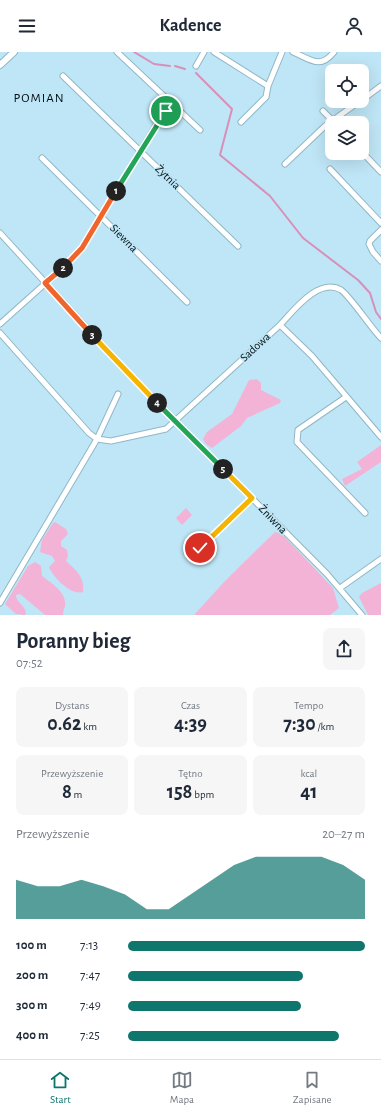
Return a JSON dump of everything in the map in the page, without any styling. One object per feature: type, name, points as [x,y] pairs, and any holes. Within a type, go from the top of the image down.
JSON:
[{"type":"street","points":[[0,65],[14,52]]},
{"type":"street","points":[[117,52],[165,95],[170,102],[200,130]]},
{"type":"street","points":[[196,66],[204,52]]},
{"type":"street","points":[[214,52],[268,86]]},
{"type":"street","points":[[241,122],[264,100],[268,94],[268,86],[282,52]]},
{"type":"street","points":[[293,52],[319,62],[326,60],[334,52]]},
{"type":"street","name":"Żytnia","points":[[63,76],[238,246]]},
{"type":"street","points":[[369,94],[381,86]]},
{"type":"street","points":[[0,324],[75,257],[170,102]]},
{"type":"street","points":[[341,116],[351,108]]},
{"type":"street","points":[[323,111],[328,116]]},
{"type":"street","points":[[286,164],[325,130]]},
{"type":"street","name":"Siewna","points":[[42,158],[187,302]]},
{"type":"street","points":[[369,159],[381,171]]},
{"type":"street","points":[[330,169],[381,223]]},
{"type":"street","points":[[381,230],[370,241],[370,249],[381,261]]},
{"type":"street","name":"Żniwna","points":[[0,233],[175,422],[340,588],[362,615]]},
{"type":"street","name":"Sadowa","points":[[97,439],[111,441],[163,430],[175,422],[280,325],[296,308],[321,289],[330,286],[341,290],[381,338]]},
{"type":"street","points":[[280,325],[312,356],[381,437]]},
{"type":"street","points":[[0,333],[89,433],[97,439]]},
{"type":"street","points":[[0,603],[97,439],[118,394]]},
{"type":"street","points":[[346,397],[298,430],[297,442],[365,513]]},
{"type":"street","points":[[200,548],[252,498]]},
{"type":"street","points":[[340,588],[381,558]]},
{"type":"shaded area","points":[[257,379],[261,383],[261,390],[281,400],[280,403],[247,418],[241,426],[212,448],[206,444],[203,439],[207,432],[232,414],[249,380]]},
{"type":"shaded area","points":[[381,445],[381,462],[345,486],[342,479],[362,469],[357,462]]},
{"type":"shaded area","points":[[186,508],[192,515],[182,525],[176,518]]},
{"type":"shaded area","points":[[55,522],[66,529],[68,534],[61,541],[61,546],[67,550],[68,556],[66,561],[79,574],[83,582],[83,592],[73,591],[63,585],[54,576],[49,567],[55,561],[52,556],[40,552],[42,540]]},
{"type":"shaded area","points":[[275,532],[282,534],[333,588],[339,608],[330,615],[194,615],[225,581]]},
{"type":"shaded area","points":[[35,562],[41,566],[42,576],[58,588],[64,596],[65,606],[63,615],[45,615],[20,594],[16,595],[16,597],[25,610],[25,615],[16,614],[5,604],[28,566]]},
{"type":"shaded area","points":[[381,583],[381,615],[368,615],[359,597],[362,593]]},
{"type":"waterway","points":[[134,52],[154,64],[170,66]]},
{"type":"waterway","points":[[175,66],[185,69]]},
{"type":"waterway","points":[[196,73],[232,109],[220,155],[270,196],[303,238],[358,280],[370,293],[376,312],[381,319]]},
{"type":"district","name":"POMIAN","points":[[39,98]]},
{"type":"route","points":[[166,111],[82,248],[75,257],[45,283],[175,422],[252,498],[200,548]]}]
